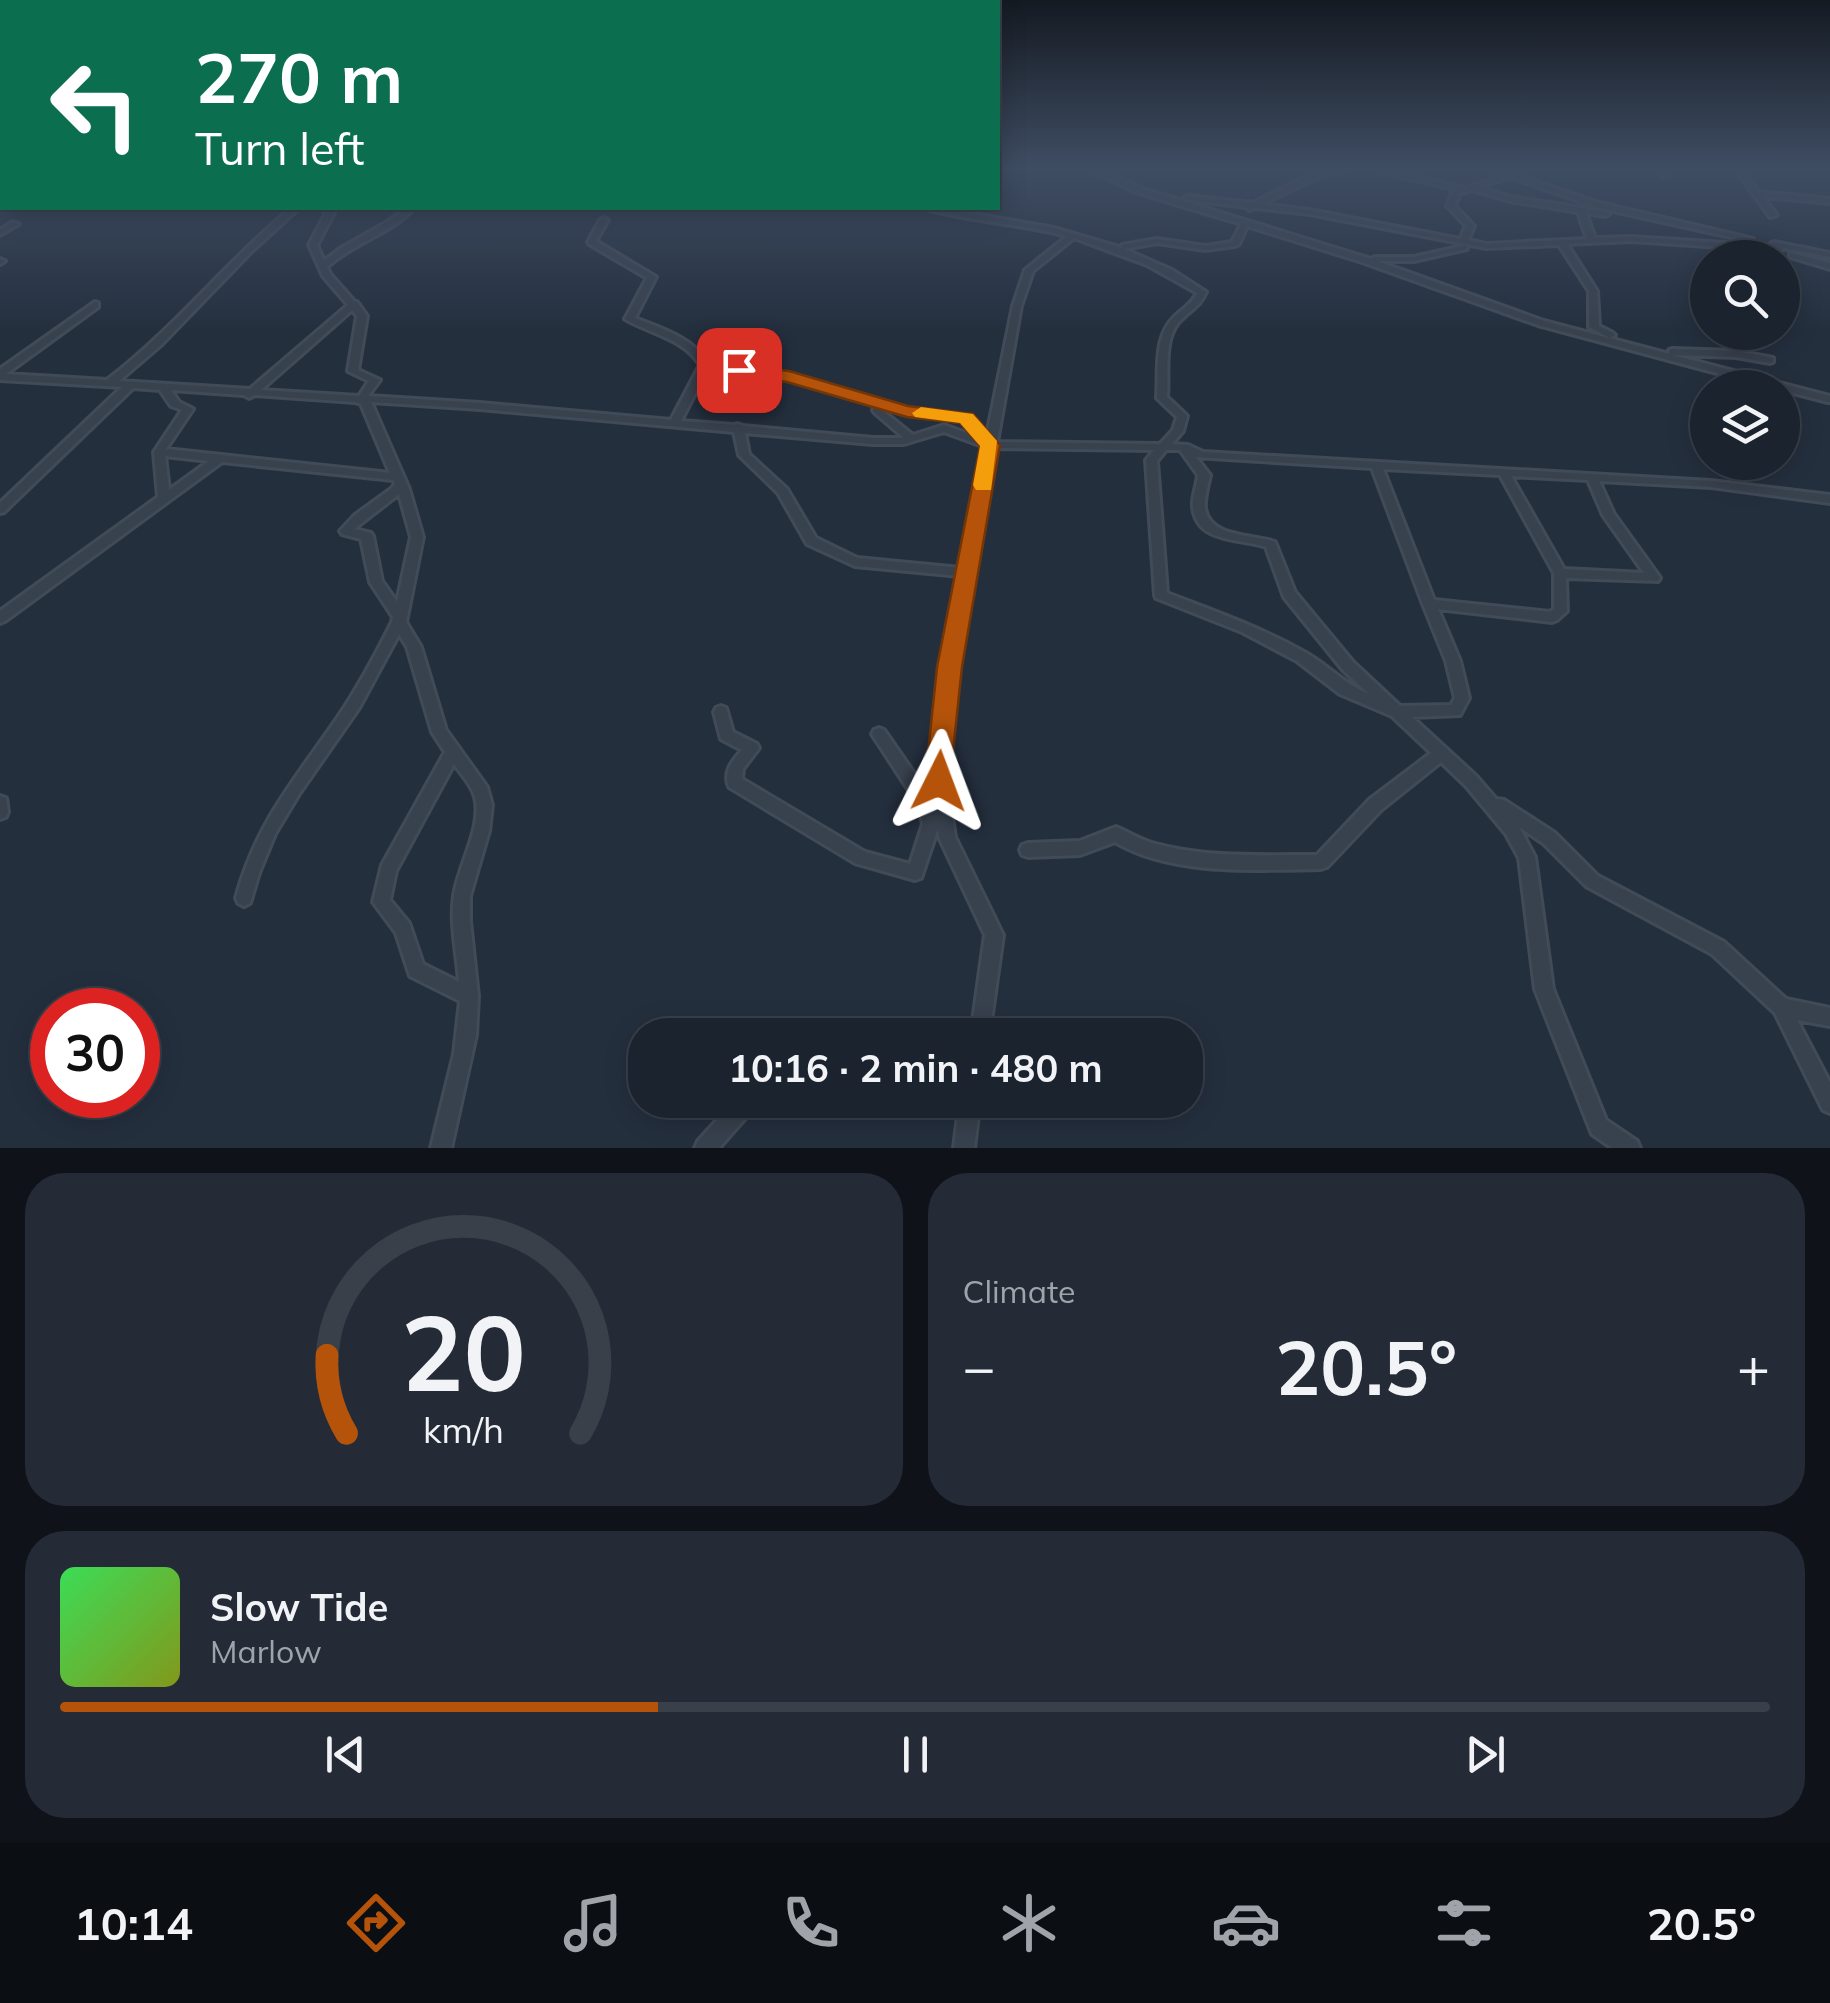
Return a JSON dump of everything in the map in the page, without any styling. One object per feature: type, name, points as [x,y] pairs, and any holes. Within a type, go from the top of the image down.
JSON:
[{"type":"street","points":[[0,233],[15,224]]},
{"type":"street","points":[[110,383],[192,309],[246,248],[275,224]]},
{"type":"street","points":[[325,224],[313,246],[327,276],[362,316],[353,371],[375,380],[362,401]]},
{"type":"street","points":[[324,266],[333,256],[392,224]]},
{"type":"street","points":[[602,224],[592,242],[652,277],[630,319],[702,357],[700,382],[676,421]]},
{"type":"street","points":[[1010,224],[1138,254],[1202,294],[1170,327],[1162,398],[1182,416],[1151,460],[1161,595],[1247,629],[1302,657],[1344,690],[1397,712],[1455,711],[1462,698],[1453,661],[1376,464]]},
{"type":"street","points":[[1237,224],[1338,252],[1541,323],[1828,398]]},
{"type":"street","points":[[1369,224],[1486,246]]},
{"type":"street","points":[[1463,242],[1468,224]]},
{"type":"street","points":[[1587,224],[1592,240]]},
{"type":"street","points":[[1671,224],[1706,229]]},
{"type":"street","points":[[1683,224],[1751,240]]},
{"type":"street","points":[[1112,249],[1157,241],[1200,248],[1235,244],[1243,226]]},
{"type":"street","points":[[982,1018],[994,935],[947,838],[937,769],[949,667],[1006,352],[1029,270],[1071,236]]},
{"type":"street","points":[[1338,252],[1382,260],[1414,259],[1449,248],[1592,240],[1690,242]]},
{"type":"street","points":[[1562,243],[1593,291],[1598,330],[1666,352],[1736,354],[1770,360]]},
{"type":"street","points":[[1800,250],[1830,255]]},
{"type":"street","points":[[1800,255],[1830,266]]},
{"type":"street","points":[[249,395],[354,304]]},
{"type":"street","points":[[0,376],[95,305]]},
{"type":"street","points":[[704,365],[789,377],[907,412],[966,418],[990,445]]},
{"type":"street","points":[[0,376],[676,421],[860,440],[912,439],[944,428],[990,445],[1184,447],[1201,455],[1711,484],[1830,499]]},
{"type":"street","points":[[0,508],[47,459],[130,385]]},
{"type":"street","points":[[164,497],[159,452],[188,409],[176,404],[165,389]]},
{"type":"street","points":[[244,898],[253,857],[266,832],[337,730],[399,620],[417,536],[400,480],[362,401]]},
{"type":"street","points":[[869,402],[912,439]]},
{"type":"street","points":[[738,428],[744,456],[783,491],[811,541],[854,562],[968,573]]},
{"type":"street","points":[[1184,447],[1204,475],[1198,508],[1207,524],[1223,535],[1272,545],[1293,599],[1310,614],[1348,666],[1487,798],[1512,829],[1528,857],[1544,989],[1600,1126],[1630,1148]]},
{"type":"street","points":[[159,452],[400,480]]},
{"type":"street","points":[[0,618],[220,458]]},
{"type":"street","points":[[1430,604],[1552,617],[1560,611],[1560,573],[1504,475]]},
{"type":"street","points":[[400,480],[382,507],[359,516],[346,531],[367,536],[376,582],[414,648],[426,698],[452,752],[482,792],[484,803],[484,823],[462,896],[469,996],[466,1038],[441,1148]]},
{"type":"street","points":[[1560,573],[1654,578],[1609,515],[1593,480]]},
{"type":"street","points":[[722,712],[726,735],[752,748],[736,767],[734,782],[860,858],[915,873],[932,824],[879,734]]},
{"type":"street","points":[[452,752],[388,870],[381,902],[403,930],[416,970],[469,996]]},
{"type":"street","points":[[1028,850],[1080,848],[1116,834],[1128,844],[1218,861],[1321,862],[1375,805],[1441,753]]},
{"type":"street","points":[[1487,798],[1549,838],[1592,880],[1718,948],[1781,1007],[1830,1103]]},
{"type":"street","points":[[0,803],[0,812]]},
{"type":"street","points":[[1781,1007],[1830,1017]]},
{"type":"street","points":[[704,1148],[732,1118]]},
{"type":"street","points":[[964,1148],[968,1118]]},
{"type":"slow traffic","points":[[921,413],[966,418],[990,445],[984,485]]},
{"type":"route","points":[[739,370],[789,377],[907,412],[966,418],[990,445],[949,667],[937,769],[939,781]]}]
